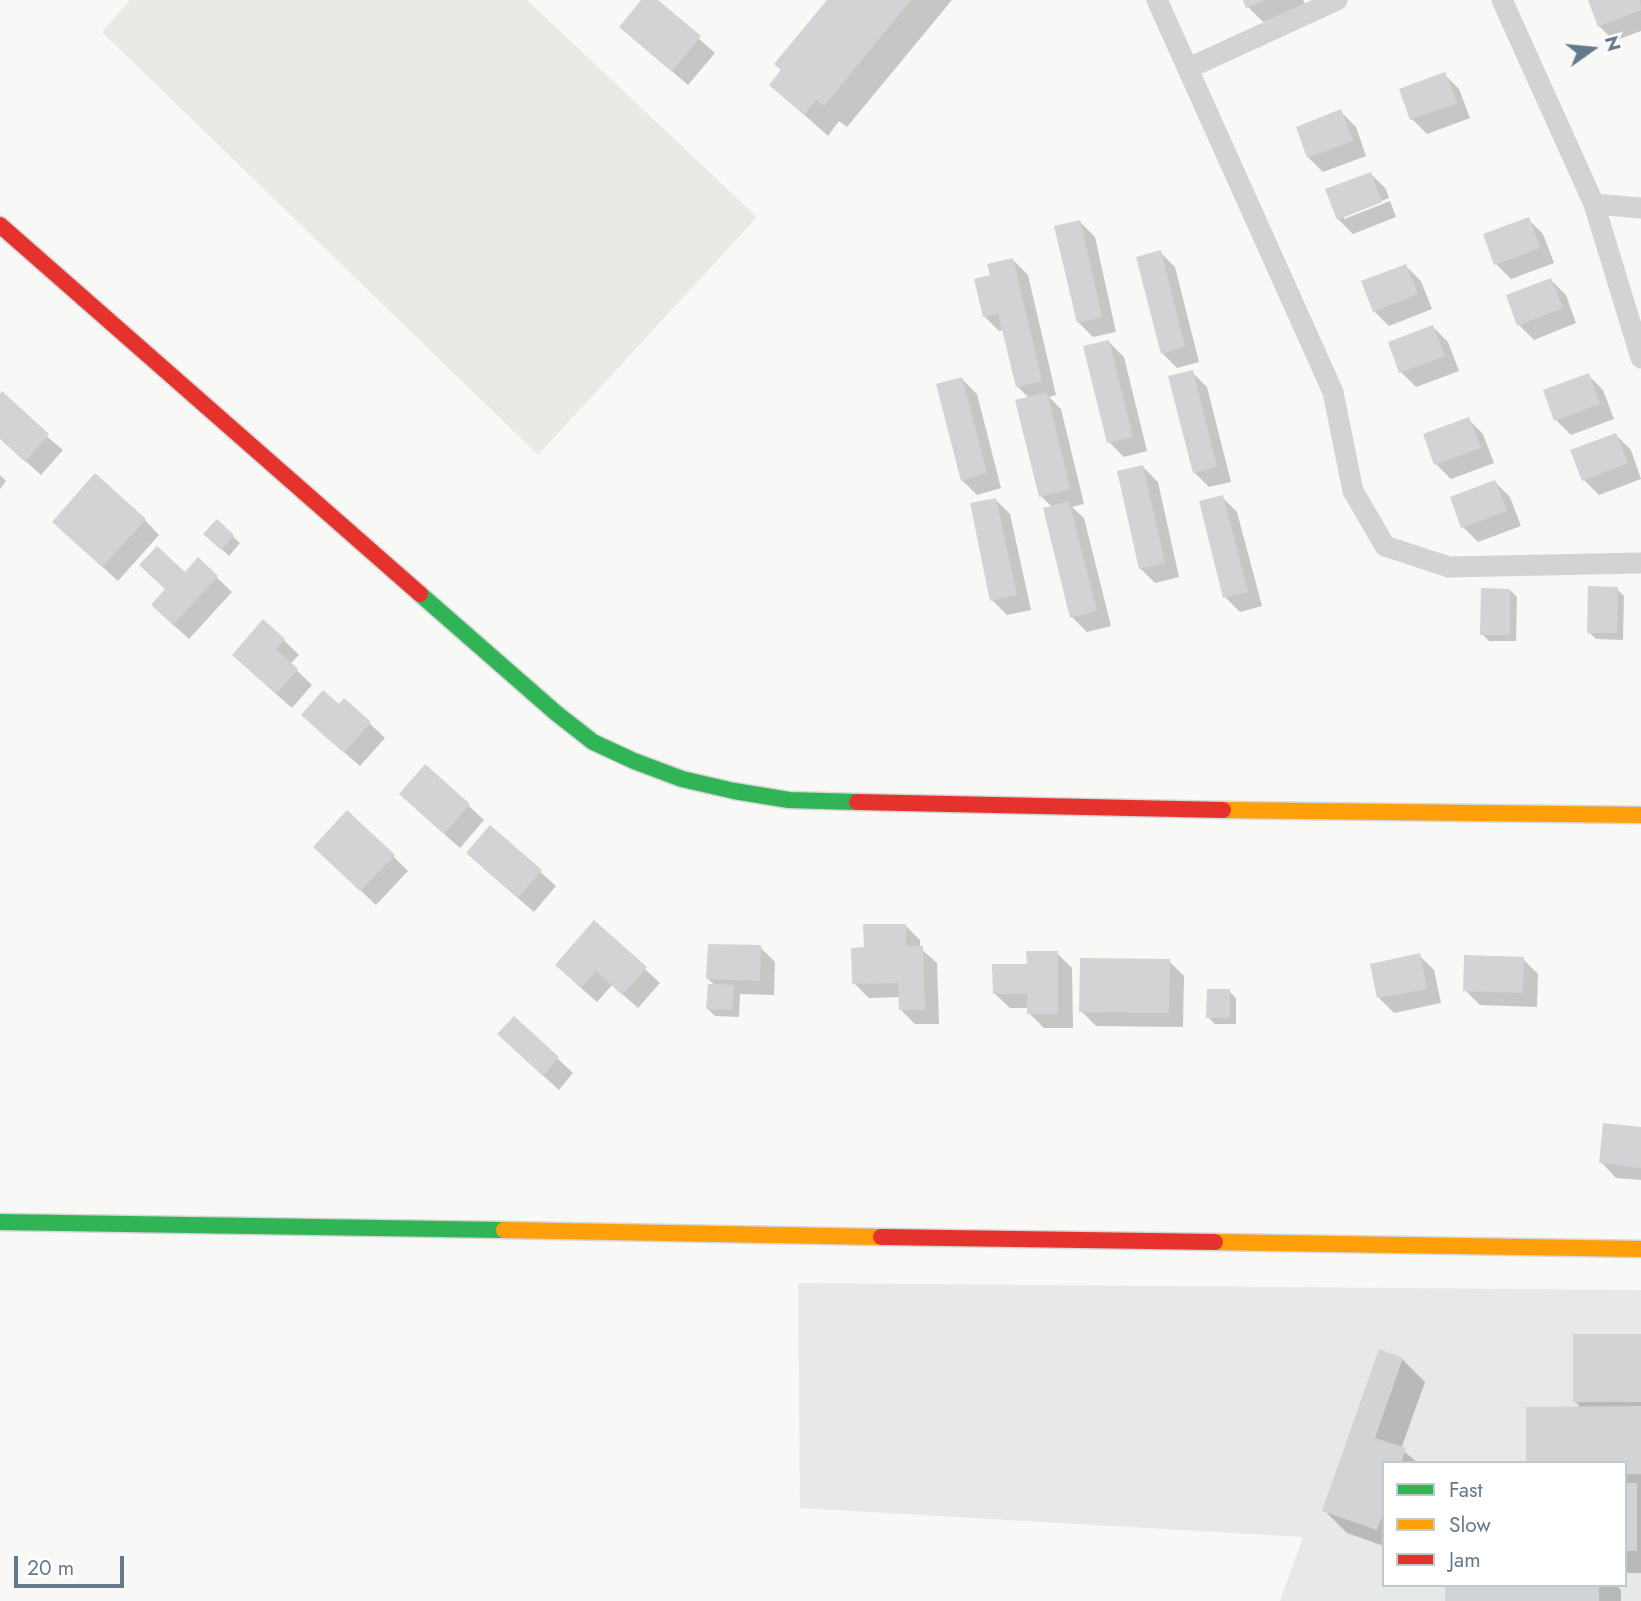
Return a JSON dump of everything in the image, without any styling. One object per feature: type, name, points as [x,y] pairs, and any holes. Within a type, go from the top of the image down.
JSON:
[{"type":"street","points":[[0,225],[556,713],[593,742],[670,774],[734,791],[789,800],[1138,809],[1641,815]]},
{"type":"street","points":[[0,1222],[1641,1250]]},
{"type":"lane","points":[[1157,0],[1333,392],[1353,491],[1385,547],[1449,567],[1641,563]]},
{"type":"lane","points":[[1189,68],[1337,0]]},
{"type":"lane","points":[[1502,0],[1594,204],[1641,358]]},
{"type":"lane","points":[[1594,204],[1641,208]]},
{"type":"shaded area","points":[[130,0],[527,0],[757,217],[538,455],[102,32]]},
{"type":"shaded area","points":[[798,1283],[1641,1290],[1641,1601],[1280,1601],[1303,1537],[800,1508]]},
{"type":"building","points":[[641,0],[658,0],[701,36],[672,72],[619,27]]},
{"type":"building","points":[[827,0],[911,0],[824,106],[816,100],[804,115],[769,85],[781,70],[774,64]]},
{"type":"building","points":[[1243,0],[1266,0],[1246,8]]},
{"type":"building","points":[[1588,0],[1640,0],[1641,10],[1598,27]]},
{"type":"building","points":[[1445,72],[1457,103],[1410,120],[1399,89]]},
{"type":"building","points":[[1341,109],[1353,141],[1307,158],[1296,127]]},
{"type":"building","points":[[1371,172],[1382,202],[1337,220],[1325,189]]},
{"type":"building","points":[[1529,217],[1540,248],[1494,265],[1483,234]]},
{"type":"building","points":[[1080,220],[1102,317],[1077,323],[1054,226]]},
{"type":"building","points":[[1161,250],[1185,347],[1161,354],[1136,257]]},
{"type":"building","points":[[1013,258],[1042,381],[1016,387],[998,313],[983,317],[974,279],[990,275],[987,264]]},
{"type":"building","points":[[1406,264],[1418,294],[1373,312],[1361,281]]},
{"type":"building","points":[[1551,278],[1563,308],[1517,326],[1506,295]]},
{"type":"building","points":[[1433,325],[1445,356],[1399,373],[1388,342]]},
{"type":"building","points":[[1109,340],[1133,437],[1107,443],[1083,346]]},
{"type":"building","points":[[1193,370],[1217,467],[1193,473],[1168,376]]},
{"type":"building","points":[[1589,373],[1600,404],[1554,421],[1543,390]]},
{"type":"building","points":[[962,377],[987,473],[961,481],[936,384]]},
{"type":"building","points":[[2,391],[49,434],[25,462],[0,439]]},
{"type":"building","points":[[1047,392],[1070,489],[1039,497],[1015,400]]},
{"type":"building","points":[[1469,417],[1481,448],[1434,465],[1423,434]]},
{"type":"building","points":[[1616,433],[1628,463],[1582,481],[1570,450]]},
{"type":"building","points":[[1143,465],[1165,563],[1139,569],[1117,471]]},
{"type":"building","points":[[95,473],[146,519],[102,567],[52,522]]},
{"type":"building","points":[[1495,480],[1507,511],[1461,528],[1450,497]]},
{"type":"building","points":[[1223,495],[1248,592],[1223,598],[1199,501]]},
{"type":"building","points":[[996,498],[1017,595],[990,601],[970,503]]},
{"type":"building","points":[[1069,501],[1097,611],[1070,618],[1043,508]]},
{"type":"building","points":[[217,519],[234,535],[221,550],[203,534]]},
{"type":"building","points":[[157,546],[185,572],[198,557],[218,576],[173,625],[151,605],[165,589],[139,565]]},
{"type":"building","points":[[1588,586],[1618,587],[1617,633],[1587,633]]},
{"type":"building","points":[[1481,588],[1510,589],[1510,635],[1480,635]]},
{"type":"building","points":[[263,619],[285,639],[276,649],[298,669],[276,694],[232,655]]},
{"type":"building","points":[[323,690],[339,704],[344,698],[371,722],[344,753],[301,715]]},
{"type":"building","points":[[425,764],[470,804],[444,834],[399,794]]},
{"type":"building","points":[[347,810],[395,855],[360,891],[313,847]]},
{"type":"building","points":[[490,825],[542,870],[518,898],[466,853]]},
{"type":"building","points":[[594,920],[647,967],[622,995],[596,971],[581,988],[555,965]]},
{"type":"building","points":[[863,924],[906,924],[906,946],[923,946],[925,1010],[899,1010],[898,983],[852,984],[851,948],[864,947]]},
{"type":"building","points":[[708,944],[761,945],[760,981],[706,979]]},
{"type":"building","points":[[1026,951],[1058,951],[1058,1014],[1027,1014],[1027,994],[993,994],[992,964],[1027,964]]},
{"type":"building","points":[[1420,953],[1427,989],[1377,998],[1370,964]]},
{"type":"building","points":[[1464,955],[1524,957],[1523,993],[1463,991]]},
{"type":"building","points":[[1080,958],[1170,959],[1169,1013],[1079,1012]]},
{"type":"building","points":[[708,984],[734,985],[732,1010],[706,1009]]},
{"type":"building","points":[[1207,989],[1230,989],[1230,1018],[1206,1018]]},
{"type":"building","points":[[514,1016],[559,1057],[543,1076],[497,1034]]},
{"type":"building","points":[[1603,1123],[1641,1127],[1641,1168],[1599,1163]]},
{"type":"building","points":[[1573,1334],[1641,1334],[1641,1402],[1573,1402]]},
{"type":"building","points":[[1379,1349],[1403,1358],[1375,1438],[1406,1448],[1402,1461],[1382,1461],[1382,1517],[1377,1530],[1322,1511]]},
{"type":"building","points":[[1641,1406],[1641,1474],[1627,1474],[1627,1461],[1526,1461],[1526,1407]]},
{"type":"building","points":[[1627,1483],[1637,1483],[1637,1551],[1627,1551]]},
{"type":"building","points":[[1445,1587],[1599,1587],[1599,1601],[1445,1601]]},
{"type":"traffic: fast","points":[[420,594],[593,742],[682,779],[734,791],[789,800],[857,802]]},
{"type":"traffic: fast","points":[[0,1222],[504,1230]]},
{"type":"traffic: slow","points":[[1223,810],[1641,815]]},
{"type":"traffic: slow","points":[[504,1230],[881,1237]]},
{"type":"traffic: slow","points":[[1215,1242],[1641,1249]]},
{"type":"traffic: jam","points":[[0,225],[420,594]]},
{"type":"traffic: jam","points":[[857,802],[1223,810]]},
{"type":"traffic: jam","points":[[881,1237],[1215,1242]]}]
